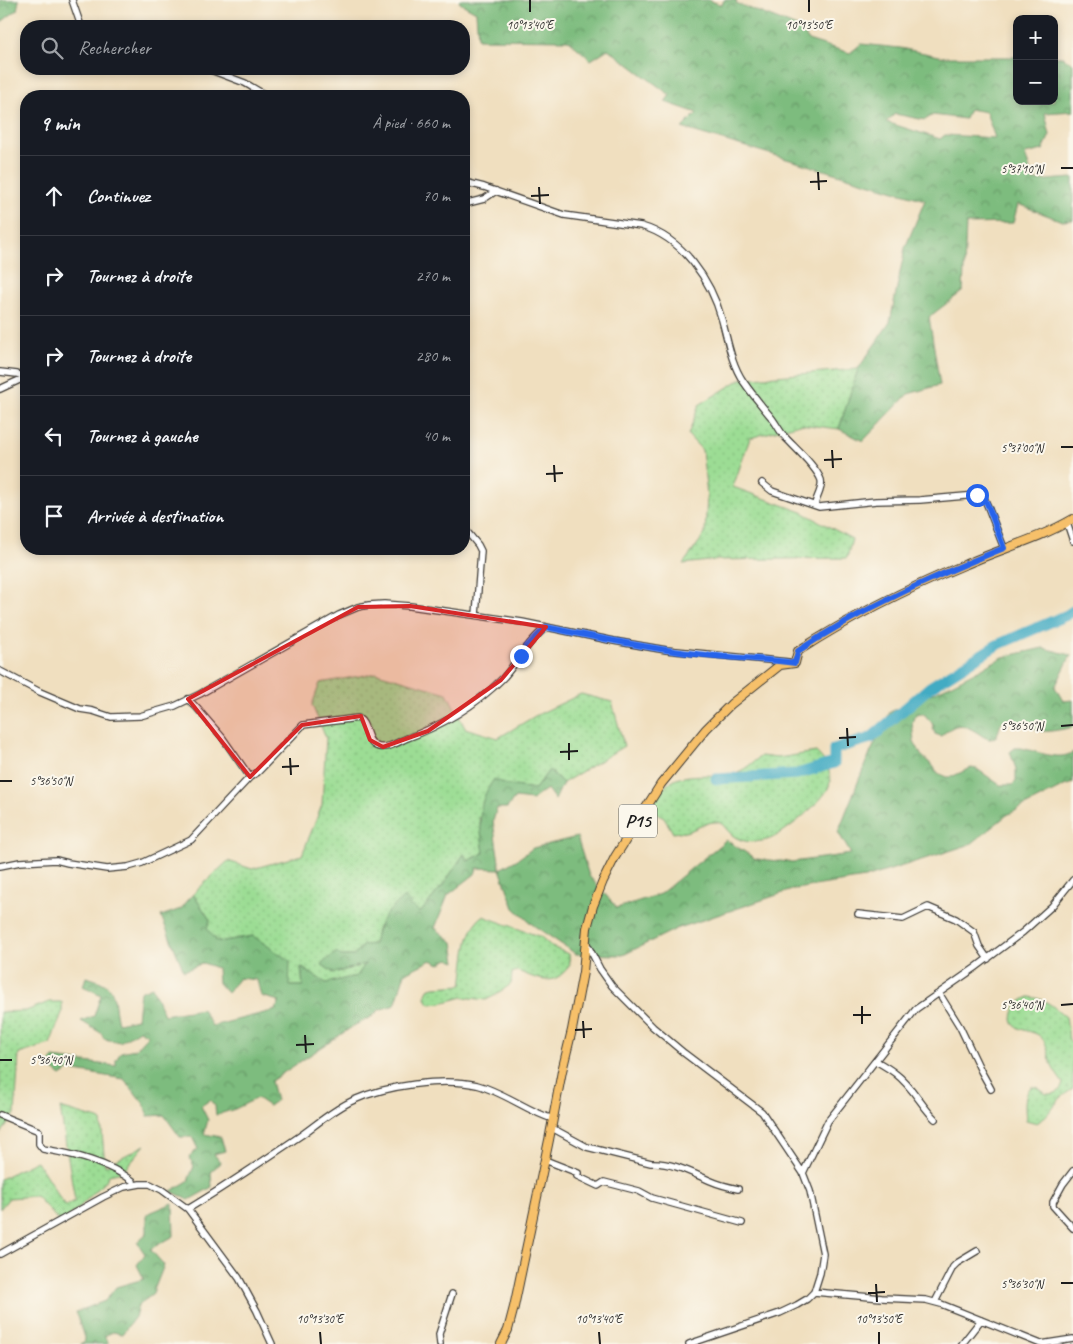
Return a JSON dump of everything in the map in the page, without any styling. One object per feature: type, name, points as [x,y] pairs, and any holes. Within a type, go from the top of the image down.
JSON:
[{"type":"main road","points":[[795,663],[798,651],[855,616],[917,585],[1004,548],[1036,537],[1070,521]]},
{"type":"main road","name":"P15","points":[[502,1344],[512,1315],[552,1128],[562,1070],[581,984],[586,941],[593,906],[607,873],[615,857],[665,779],[706,729],[731,704],[780,665],[795,663]]},
{"type":"street","points":[[72,0],[79,20]]},
{"type":"street","points":[[224,75],[257,90]]},
{"type":"street","points":[[470,184],[496,191],[564,216],[653,229],[677,246],[703,275],[716,300],[731,357],[741,379],[782,434],[820,478],[821,486],[815,506]]},
{"type":"street","points":[[470,202],[484,199],[496,191]]},
{"type":"street","points":[[0,372],[20,375]]},
{"type":"street","points":[[0,389],[20,380]]},
{"type":"street","points":[[762,483],[772,491],[815,506],[977,495],[985,500],[1004,548]]},
{"type":"street","points":[[1070,521],[1073,541]]},
{"type":"street","points":[[470,535],[481,551],[476,615]]},
{"type":"street","points":[[0,671],[62,703],[80,709],[111,717],[140,716],[188,700],[338,615],[358,607],[384,604],[476,615],[691,654],[761,658],[795,663]]},
{"type":"street","points":[[0,866],[56,860],[107,869],[128,867],[142,863],[192,840],[250,777],[258,772],[303,725],[358,718],[362,720],[375,746],[383,747],[428,731],[461,712],[501,680],[526,647],[546,627]]},
{"type":"street","points":[[188,700],[222,737],[250,777]]},
{"type":"street","points":[[803,1173],[828,1121],[916,1009],[1023,932],[1052,906],[1073,880]]},
{"type":"street","points":[[858,914],[903,919],[928,907],[934,909],[956,919],[974,932],[979,946],[988,959]]},
{"type":"street","points":[[586,941],[612,986],[652,1027],[762,1112],[803,1173],[810,1191],[823,1254],[814,1292],[798,1305],[780,1313],[689,1344]]},
{"type":"street","points":[[939,993],[960,1027],[991,1089]]},
{"type":"street","points":[[876,1061],[897,1074],[924,1108],[935,1118]]},
{"type":"street","points":[[188,1209],[247,1172],[343,1106],[384,1089],[421,1084],[472,1084],[493,1090],[543,1116],[553,1119]]},
{"type":"street","points":[[0,1115],[38,1132],[39,1144],[42,1149],[79,1157],[122,1172],[133,1181],[133,1185]]},
{"type":"street","points":[[552,1128],[587,1147],[651,1163],[662,1163],[738,1189]]},
{"type":"street","points":[[545,1160],[578,1173],[577,1176],[598,1186],[604,1182],[639,1190],[652,1198],[742,1223]]},
{"type":"street","points":[[1073,1171],[1063,1184],[1053,1202],[1053,1206],[1073,1228]]},
{"type":"street","points":[[0,1254],[124,1187],[150,1184],[162,1190],[188,1209],[239,1278],[272,1344]]},
{"type":"street","points":[[935,1302],[953,1267],[978,1251]]},
{"type":"street","points":[[814,1292],[926,1300],[1041,1344],[1073,1339]]},
{"type":"street","points":[[440,1344],[439,1334],[452,1294]]},
{"type":"street","points":[[962,1344],[981,1320]]},
{"type":"highlighted area","points":[[410,606],[546,627],[501,680],[428,731],[383,747],[370,740],[361,716],[302,725],[250,777],[188,699],[358,607]]},
{"type":"green space","points":[[0,0],[19,0],[17,10],[0,23]]},
{"type":"green space","points":[[459,0],[708,0],[722,5],[724,0],[737,0],[736,3],[802,29],[808,40],[850,53],[861,44],[900,48],[944,57],[1013,57],[1013,105],[1058,105],[1058,57],[1063,57],[1073,64],[1073,111],[1045,113],[1050,135],[1043,150],[1025,154],[1033,181],[1073,178],[1073,220],[1062,221],[1018,204],[1013,223],[966,224],[963,291],[929,317],[940,385],[908,394],[863,441],[839,429],[858,369],[890,322],[905,248],[925,200],[682,128],[697,113],[665,102],[670,95],[608,49],[591,60],[568,40],[478,39],[476,12],[460,3]],"holes":[[[969,109],[986,112],[995,138],[945,135],[940,139],[886,122],[895,114],[925,120],[933,115],[965,119]]]},
{"type":"green space","points":[[858,369],[839,429],[800,424],[750,438],[733,487],[802,512],[852,539],[847,558],[716,560],[683,564],[705,534],[707,495],[702,450],[688,435],[699,405],[741,379]]},
{"type":"green space","points":[[1043,648],[1071,655],[1055,687],[1063,701],[1073,700],[1073,727],[1054,731],[1042,731],[1009,719],[1001,724],[993,739],[988,739],[963,726],[955,726],[941,736],[935,734],[932,723],[924,714],[918,714],[914,717],[912,723],[914,741],[921,755],[934,767],[936,772],[946,777],[951,777],[971,768],[977,769],[1000,785],[1012,785],[1016,781],[1016,769],[1010,752],[1015,748],[1055,756],[1068,755],[1073,752],[1073,783],[1007,815],[971,844],[865,878],[795,889],[676,929],[623,955],[576,954],[533,925],[514,908],[500,869],[533,848],[577,837],[589,876],[617,908],[660,894],[726,840],[756,859],[792,862],[851,854],[838,832],[866,762],[890,712],[948,686],[1003,657]]},
{"type":"green space","points":[[377,673],[447,693],[465,728],[498,738],[535,716],[581,694],[612,702],[624,746],[563,783],[549,770],[535,789],[507,785],[479,818],[484,853],[467,861],[464,854],[443,885],[419,914],[404,897],[377,929],[374,944],[363,945],[354,956],[341,956],[321,964],[334,973],[366,964],[357,976],[326,983],[301,968],[303,986],[289,986],[253,936],[218,942],[206,929],[210,920],[193,894],[228,861],[252,869],[302,855],[322,805],[326,738],[312,705],[320,683]]},
{"type":"green space","points":[[816,752],[829,771],[830,781],[826,792],[812,808],[792,825],[767,840],[751,842],[742,840],[733,836],[717,822],[685,832],[673,833],[664,817],[654,811],[654,802],[657,795],[676,779],[695,775],[725,775],[739,772],[761,756],[778,758]]},
{"type":"green space","points":[[549,770],[563,783],[555,800],[547,789],[532,800],[515,798],[507,808],[497,808],[493,821],[500,869],[477,868],[475,874],[448,895],[435,928],[453,942],[456,962],[448,959],[440,964],[431,960],[405,973],[395,1005],[379,1010],[271,1081],[276,1101],[269,1106],[257,1098],[235,1109],[216,1115],[215,1106],[210,1100],[201,1106],[208,1120],[204,1134],[221,1137],[225,1151],[214,1154],[221,1163],[211,1171],[212,1187],[189,1200],[171,1191],[188,1181],[194,1166],[189,1157],[198,1149],[192,1137],[180,1137],[164,1115],[148,1116],[144,1104],[124,1079],[70,1070],[61,1076],[48,1066],[53,1058],[116,1066],[116,1060],[121,1052],[135,1049],[148,1035],[139,1030],[120,1042],[104,1039],[101,1033],[81,1021],[94,1016],[101,995],[83,986],[86,977],[104,984],[112,992],[118,1023],[137,1019],[140,992],[152,987],[164,1015],[202,1009],[212,1026],[276,1010],[279,1001],[261,996],[257,980],[239,978],[227,993],[218,983],[217,968],[203,963],[184,971],[161,916],[181,909],[193,894],[210,920],[207,929],[218,942],[253,936],[290,961],[289,986],[303,986],[301,967],[326,983],[357,976],[365,964],[334,973],[321,964],[337,952],[341,956],[354,956],[363,945],[374,944],[378,928],[384,917],[404,897],[420,913],[443,885],[464,854],[468,861],[484,853],[480,824],[481,806],[494,779],[507,785],[535,789]]},
{"type":"green space","points":[[483,916],[541,937],[552,947],[569,954],[570,965],[558,977],[552,980],[539,979],[517,971],[512,973],[511,984],[486,1000],[463,997],[430,1004],[426,997],[428,989],[462,985],[469,938],[477,922]]},
{"type":"green space","points":[[1029,997],[1045,1001],[1066,1017],[1069,1040],[1073,1043],[1073,1089],[1062,1097],[1037,1123],[1026,1120],[1025,1102],[1028,1091],[1031,1087],[1037,1087],[1046,1094],[1055,1093],[1061,1089],[1063,1083],[1052,1066],[1044,1040],[1037,1034],[1017,1027],[1012,1019],[1015,1007]]},
{"type":"green space","points":[[49,1002],[62,1002],[62,1013],[50,1044],[19,1054],[15,1114],[0,1135],[0,1012],[26,1011]]},
{"type":"green space","points":[[60,1108],[101,1120],[105,1166],[145,1145],[122,1172],[109,1175],[105,1182],[62,1224],[36,1196],[9,1198],[0,1209],[0,1179],[37,1161],[65,1206],[75,1201]]},
{"type":"green space","points":[[173,1203],[174,1236],[150,1249],[164,1265],[152,1295],[138,1305],[135,1317],[122,1334],[113,1332],[104,1336],[109,1344],[80,1344],[85,1341],[76,1312],[105,1301],[116,1287],[144,1279],[137,1265],[145,1254],[137,1242],[147,1233],[147,1214]]},
{"type":"waterway","points":[[716,779],[797,774],[834,763],[834,749],[871,738],[930,687],[997,645],[1073,611]]},
{"type":"route","points":[[521,656],[526,647],[546,627],[691,654],[761,658],[795,663],[798,651],[855,616],[909,588],[1004,548],[985,500],[977,495]]}]
